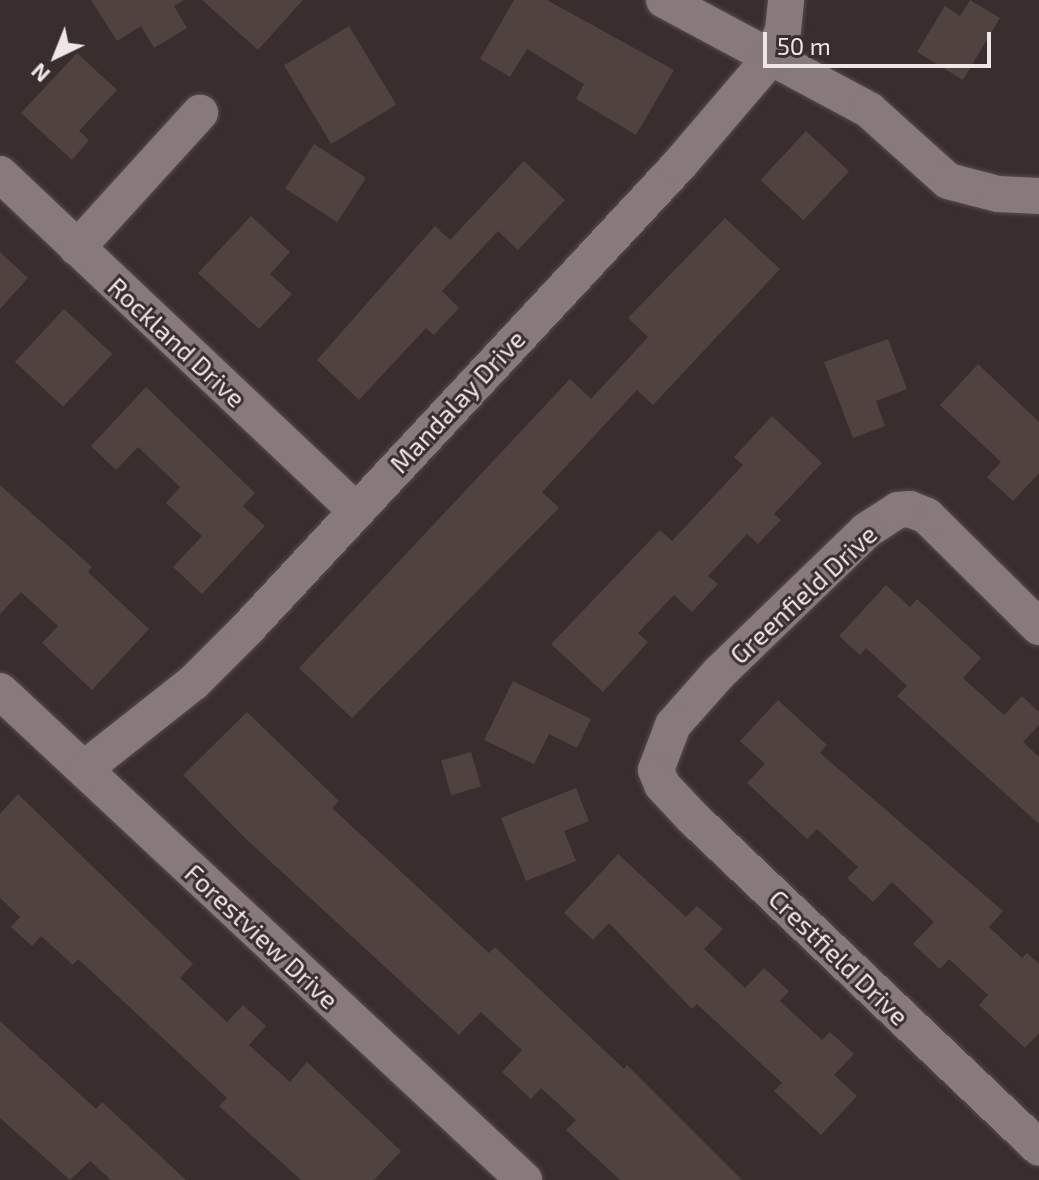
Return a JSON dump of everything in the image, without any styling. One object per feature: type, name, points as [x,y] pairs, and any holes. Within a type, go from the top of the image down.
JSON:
[{"type":"street","points":[[664,0],[869,110],[948,181],[998,194],[1039,196]]},
{"type":"street","name":"Mandalay Drive","points":[[84,769],[194,682],[679,165],[772,56],[783,30],[786,0]]},
{"type":"street","points":[[77,248],[200,113]]},
{"type":"street","name":"Rockland Drive","points":[[0,174],[355,510]]},
{"type":"street","name":"Greenfield Drive","points":[[658,757],[673,725],[719,673],[866,531],[898,510],[910,509],[927,516],[1039,627]]},
{"type":"street","name":"Forestview Drive","points":[[0,691],[524,1180]]},
{"type":"street","name":"Crestfield Drive","points":[[658,757],[662,785],[693,818],[1039,1148]]},
{"type":"building","points":[[91,0],[184,0],[174,6],[187,28],[154,48],[141,26],[117,41]]},
{"type":"building","points":[[202,0],[303,0],[258,50]]},
{"type":"building","points":[[514,0],[547,0],[674,70],[636,135],[576,99],[584,84],[527,49],[510,77],[480,59]]},
{"type":"building","points":[[970,0],[1000,18],[963,80],[917,52],[945,6],[960,16]]},
{"type":"building","points":[[349,26],[396,105],[331,144],[284,65]]},
{"type":"building","points":[[77,53],[117,90],[79,131],[89,140],[72,160],[21,113]]},
{"type":"building","points":[[806,131],[849,171],[803,220],[760,180]]},
{"type":"building","points":[[314,144],[366,178],[337,222],[285,188]]},
{"type":"building","points":[[524,161],[565,200],[518,250],[498,231],[442,291],[459,308],[434,335],[426,328],[359,400],[317,360],[435,226],[450,240]]},
{"type":"building","points":[[251,216],[290,252],[270,274],[292,294],[259,329],[198,273]]},
{"type":"building","points":[[725,218],[780,269],[653,405],[637,390],[542,492],[559,508],[352,718],[299,668],[570,379],[591,399],[648,337],[628,318]]},
{"type":"building","points":[[0,252],[28,278],[0,309]]},
{"type":"building","points":[[64,309],[112,354],[63,407],[15,362]]},
{"type":"building","points":[[888,339],[907,389],[876,401],[885,426],[853,438],[824,362]]},
{"type":"building","points":[[978,364],[1039,422],[1039,473],[1013,501],[987,477],[1001,462],[940,405]]},
{"type":"building","points":[[146,387],[255,493],[243,506],[265,526],[202,594],[173,567],[202,536],[166,503],[180,487],[138,447],[116,470],[91,446]]},
{"type":"building","points":[[772,416],[822,463],[774,514],[781,520],[758,544],[747,534],[708,576],[718,584],[692,612],[674,595],[638,633],[648,642],[603,692],[551,644],[660,530],[672,541],[743,465],[734,457]]},
{"type":"building","points":[[0,485],[92,567],[88,572],[149,629],[92,690],[42,643],[58,626],[21,592],[0,614]]},
{"type":"building","points":[[886,585],[910,607],[917,599],[981,658],[963,678],[1004,715],[1022,696],[1039,712],[1039,725],[1023,742],[1039,757],[1039,824],[897,696],[907,686],[866,648],[860,655],[839,636]]},
{"type":"building","points":[[513,681],[591,719],[577,748],[549,734],[534,764],[484,740]]},
{"type":"building","points":[[778,700],[827,745],[820,753],[1003,911],[989,927],[1022,958],[1027,953],[1039,964],[1039,1033],[1025,1048],[979,1005],[988,995],[949,959],[940,969],[913,944],[934,922],[892,882],[873,902],[847,878],[858,867],[817,829],[807,839],[747,783],[765,764],[740,741]]},
{"type":"building","points":[[247,712],[339,801],[332,808],[489,953],[495,947],[624,1069],[627,1065],[742,1180],[620,1180],[566,1130],[576,1120],[541,1088],[531,1099],[502,1072],[522,1050],[481,1012],[459,1035],[244,837],[183,775]]},
{"type":"building","points":[[471,752],[481,787],[451,795],[441,761]]},
{"type":"building","points":[[576,788],[589,821],[564,831],[576,861],[526,881],[501,818]]},
{"type":"building","points":[[18,794],[193,964],[180,978],[227,1022],[243,1005],[266,1026],[249,1045],[290,1082],[307,1062],[401,1151],[374,1180],[301,1180],[219,1106],[227,1098],[78,959],[73,965],[41,936],[32,946],[11,927],[20,917],[0,898],[0,814]]},
{"type":"building","points":[[618,854],[686,917],[697,906],[723,929],[704,949],[745,988],[764,968],[789,991],[780,1001],[822,1040],[830,1032],[854,1054],[834,1075],[857,1096],[821,1135],[774,1091],[782,1083],[697,1004],[692,1009],[609,923],[593,940],[564,913]]},
{"type":"building","points":[[0,1021],[96,1109],[102,1102],[186,1180],[111,1180],[90,1161],[70,1180],[0,1118]]}]
